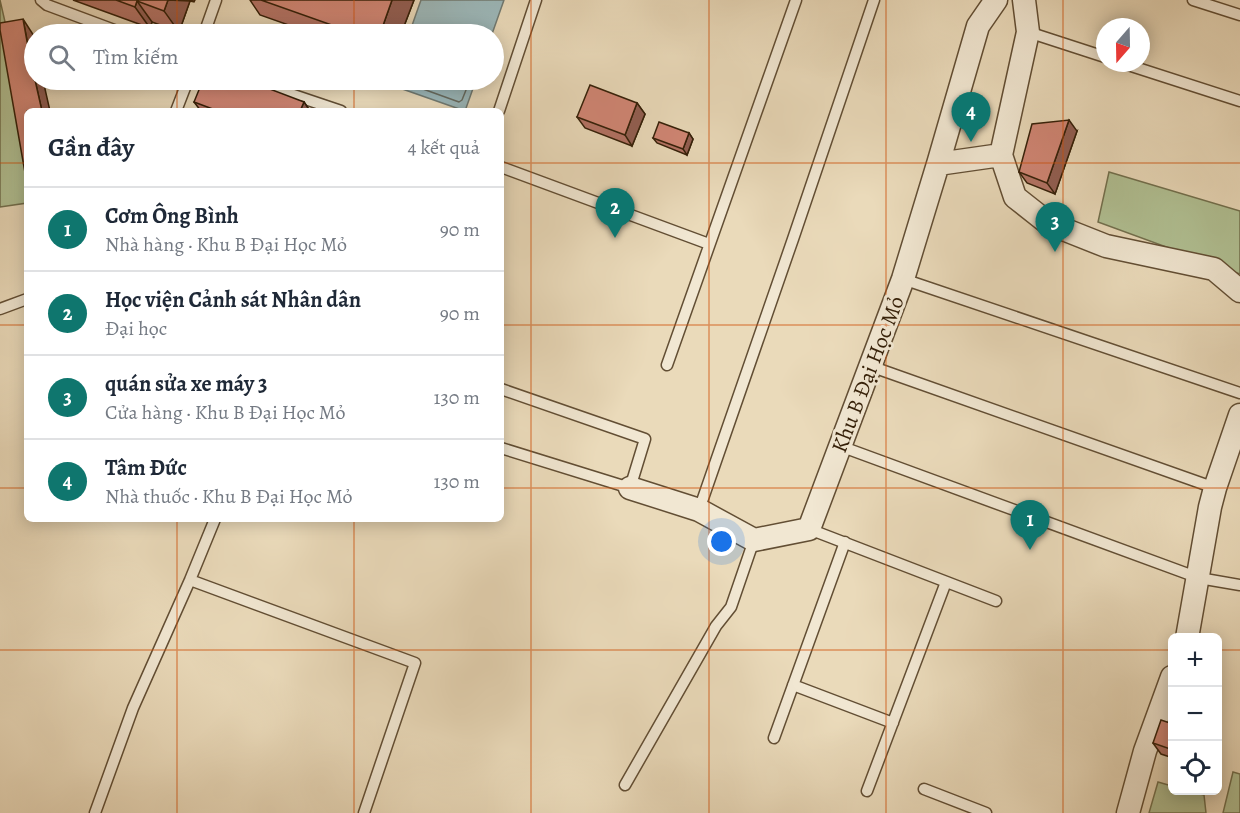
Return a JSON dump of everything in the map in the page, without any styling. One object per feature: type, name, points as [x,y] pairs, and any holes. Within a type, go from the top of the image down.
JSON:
[{"type":"street","name":"Khu B Đại Học Mỏ","points":[[809,529],[903,279],[978,26],[996,0]]},
{"type":"street","points":[[1024,0],[1028,32],[1001,154],[1015,196],[1048,223],[1106,246],[1214,269],[1240,291]]},
{"type":"street","points":[[938,164],[1001,154]]},
{"type":"street","points":[[1188,633],[1210,507],[1240,415]]},
{"type":"street","points":[[630,488],[699,510],[754,540],[809,529]]},
{"type":"street","points":[[1128,813],[1145,751],[1169,687]]},
{"type":"lane","points":[[41,0],[47,5],[98,24]]},
{"type":"lane","points":[[208,24],[216,0]]},
{"type":"lane","points":[[500,108],[536,0]]},
{"type":"lane","points":[[667,365],[796,0]]},
{"type":"lane","points":[[699,510],[874,0]]},
{"type":"lane","points":[[1192,0],[1240,15]]},
{"type":"lane","points":[[1028,32],[1096,54]]},
{"type":"lane","points":[[1150,72],[1240,101]]},
{"type":"lane","points":[[177,108],[184,90]]},
{"type":"lane","points":[[279,90],[332,108]]},
{"type":"lane","points":[[504,168],[710,244]]},
{"type":"lane","points":[[903,279],[1240,393]]},
{"type":"lane","points":[[1,311],[24,300]]},
{"type":"lane","points":[[870,366],[1215,488]]},
{"type":"lane","points":[[504,390],[645,440],[630,488],[504,449]]},
{"type":"lane","points":[[840,446],[1199,578],[1240,585]]},
{"type":"lane","points":[[95,813],[133,708],[214,522]]},
{"type":"lane","points":[[809,529],[996,601]]},
{"type":"lane","points":[[625,785],[716,626],[731,607],[754,540]]},
{"type":"lane","points":[[774,738],[845,542]]},
{"type":"lane","points":[[190,580],[415,663],[364,813]]},
{"type":"lane","points":[[867,790],[946,582]]},
{"type":"lane","points":[[794,685],[893,723]]},
{"type":"lane","points":[[924,789],[986,813]]},
{"type":"green space","points":[[0,0],[24,134],[24,203],[0,207]]},
{"type":"green space","points":[[1109,172],[1240,211],[1240,274],[1098,222]]},
{"type":"green space","points":[[1233,772],[1240,774],[1240,813],[1223,813]]},
{"type":"green space","points":[[1158,782],[1168,785],[1168,795],[1204,795],[1206,813],[1149,813]]},
{"type":"water","points":[[421,0],[504,0],[496,24],[413,24]]},
{"type":"water","points":[[405,90],[472,90],[466,108],[456,108]]},
{"type":"building","points":[[116,0],[168,0],[164,11],[137,1],[135,7]]},
{"type":"building","points":[[261,0],[392,0],[384,24],[329,24]]},
{"type":"building","points":[[23,19],[24,90],[37,90],[41,108],[24,108],[24,167],[0,30],[0,23]]},
{"type":"building","points":[[590,85],[637,103],[625,135],[577,117]]},
{"type":"building","points":[[199,90],[272,90],[304,102],[301,108],[210,108],[194,102]]},
{"type":"building","points":[[1069,120],[1047,183],[1019,172],[1032,124]]},
{"type":"building","points":[[659,122],[689,133],[683,149],[653,138]]},
{"type":"building","points":[[1161,720],[1168,722],[1168,748],[1153,743]]},
{"type":"place","name":"Tâm Đức","points":[[971,142]]},
{"type":"place","name":"Học viện Cảnh sát Nhân dân","points":[[615,238]]},
{"type":"place","name":"quán sửa xe máy 3","points":[[1055,252]]},
{"type":"place","name":"Cơm Ông Bình","points":[[1030,550]]}]
